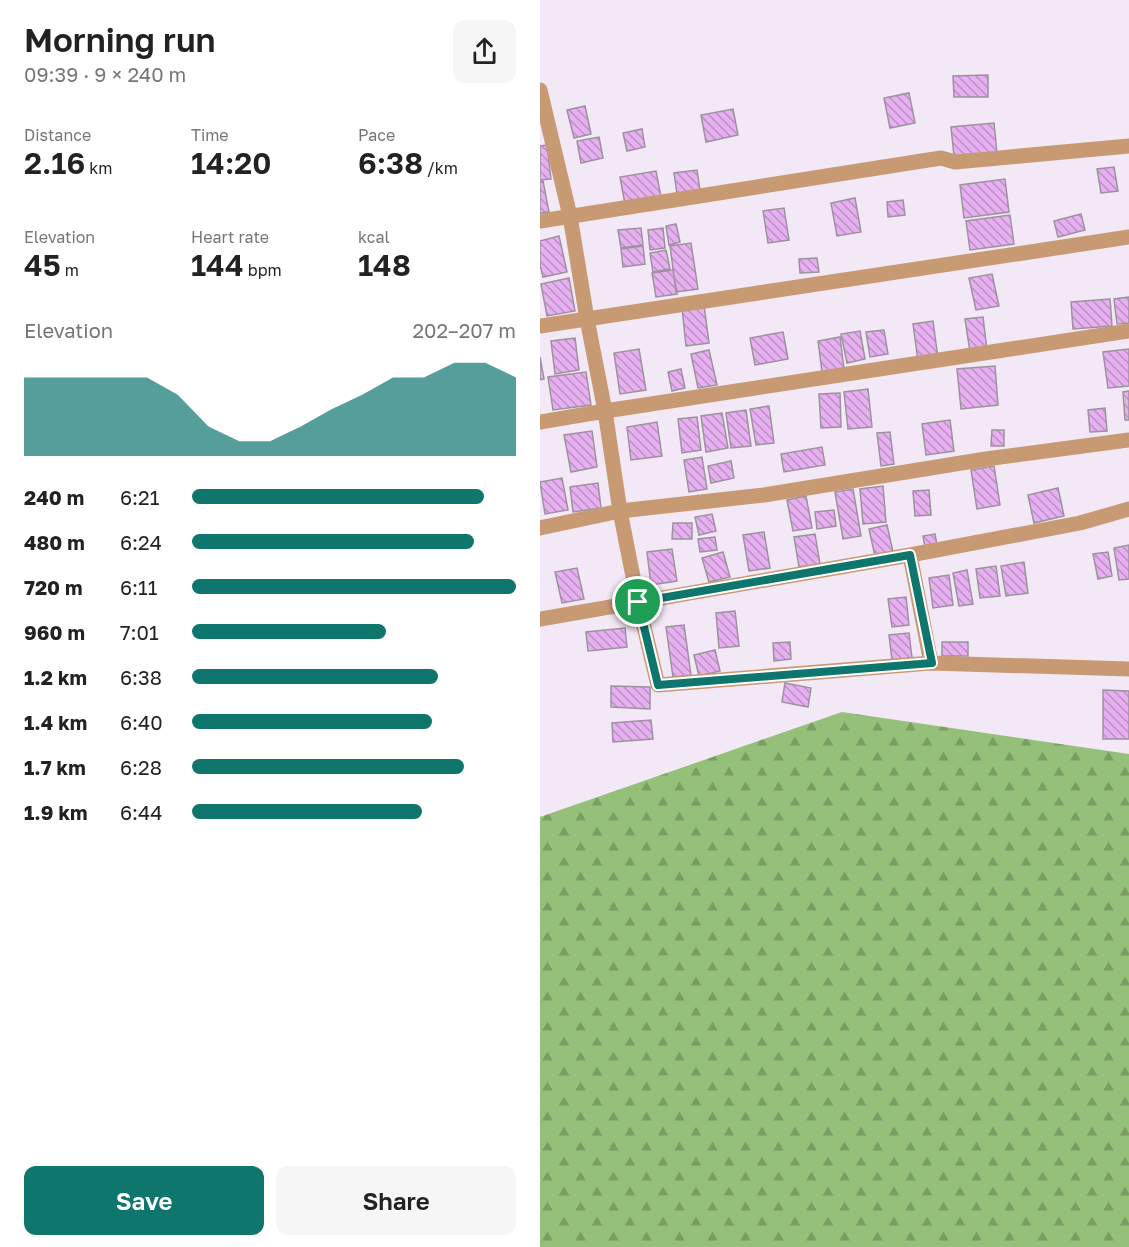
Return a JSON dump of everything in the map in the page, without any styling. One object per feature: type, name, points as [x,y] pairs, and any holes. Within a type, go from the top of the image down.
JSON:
[{"type":"street","points":[[540,90],[543,116],[570,216],[620,512],[658,685],[932,663],[1129,669]]},
{"type":"street","points":[[540,221],[941,158],[955,162],[1129,146]]},
{"type":"street","points":[[540,326],[1129,237]]},
{"type":"street","points":[[540,422],[1129,331]]},
{"type":"street","points":[[540,528],[620,512],[764,495],[986,459],[1129,440]]},
{"type":"street","points":[[540,619],[910,555],[1080,523],[1129,509]]},
{"type":"street","points":[[910,555],[932,663]]},
{"type":"green space","points":[[842,712],[1129,754],[1129,1247],[540,1247],[540,817]]},
{"type":"building","points":[[988,75],[988,97],[954,97],[953,76]]},
{"type":"building","points":[[909,93],[915,123],[890,128],[884,98]]},
{"type":"building","points":[[585,106],[591,134],[574,138],[567,110]]},
{"type":"building","points":[[733,109],[738,135],[706,142],[701,115]]},
{"type":"building","points":[[994,123],[997,153],[954,156],[951,127]]},
{"type":"building","points":[[642,129],[645,147],[627,151],[623,133]]},
{"type":"building","points":[[599,137],[603,158],[581,163],[577,141]]},
{"type":"building","points":[[547,145],[551,179],[540,180],[540,146]]},
{"type":"building","points":[[1114,167],[1118,191],[1101,193],[1097,169]]},
{"type":"building","points":[[697,170],[700,190],[677,194],[674,173]]},
{"type":"building","points":[[656,171],[661,197],[625,204],[620,177]]},
{"type":"building","points":[[1005,179],[1009,212],[964,218],[960,185]]},
{"type":"building","points":[[543,181],[549,212],[540,213],[540,182]]},
{"type":"building","points":[[855,198],[861,232],[837,236],[831,203]]},
{"type":"building","points":[[903,200],[905,215],[888,217],[887,202]]},
{"type":"building","points":[[784,208],[789,240],[768,243],[763,211]]},
{"type":"building","points":[[1081,214],[1085,230],[1058,237],[1054,221]]},
{"type":"building","points":[[1010,215],[1014,244],[970,250],[966,221]]},
{"type":"building","points":[[676,224],[680,242],[669,245],[666,226]]},
{"type":"building","points":[[641,228],[643,245],[621,248],[618,230]]},
{"type":"building","points":[[663,228],[665,248],[650,250],[648,230]]},
{"type":"building","points":[[559,236],[567,272],[543,277],[540,265],[540,241]]},
{"type":"building","points":[[691,243],[698,289],[676,292],[670,246]]},
{"type":"building","points":[[643,246],[645,264],[623,267],[621,249]]},
{"type":"building","points":[[666,250],[670,269],[653,272],[650,253]]},
{"type":"building","points":[[817,258],[819,272],[800,273],[799,259]]},
{"type":"building","points":[[673,270],[677,294],[656,297],[652,273]]},
{"type":"building","points":[[992,274],[999,306],[976,310],[969,278]]},
{"type":"building","points":[[569,278],[575,311],[547,316],[541,284]]},
{"type":"building","points":[[1129,297],[1129,323],[1117,324],[1114,299]]},
{"type":"building","points":[[1110,299],[1112,326],[1073,329],[1071,302]]},
{"type":"building","points":[[704,305],[709,343],[686,346],[682,308]]},
{"type":"building","points":[[983,317],[987,350],[970,352],[965,319]]},
{"type":"building","points":[[933,321],[938,358],[918,361],[913,324]]},
{"type":"building","points":[[884,330],[888,354],[870,357],[866,332]]},
{"type":"building","points":[[860,331],[865,359],[847,363],[841,334]]},
{"type":"building","points":[[783,332],[788,359],[755,365],[750,338]]},
{"type":"building","points":[[840,337],[844,369],[822,372],[818,341]]},
{"type":"building","points":[[575,338],[579,370],[555,374],[551,341]]},
{"type":"building","points":[[639,349],[646,390],[620,394],[614,353]]},
{"type":"building","points":[[1129,349],[1129,386],[1108,388],[1103,352]]},
{"type":"building","points":[[709,350],[717,385],[698,388],[691,354]]},
{"type":"building","points":[[540,357],[544,379],[540,380]]},
{"type":"building","points":[[995,366],[998,405],[961,409],[957,369]]},
{"type":"building","points":[[681,369],[685,388],[672,391],[668,372]]},
{"type":"building","points":[[586,372],[591,405],[553,410],[548,377]]},
{"type":"building","points":[[868,389],[872,427],[848,429],[844,392]]},
{"type":"building","points":[[1129,391],[1129,420],[1125,420],[1123,392]]},
{"type":"building","points":[[840,393],[841,427],[821,428],[819,394]]},
{"type":"building","points":[[769,406],[774,443],[756,445],[750,409]]},
{"type":"building","points":[[1105,408],[1107,431],[1090,432],[1088,410]]},
{"type":"building","points":[[746,410],[751,446],[731,448],[726,413]]},
{"type":"building","points":[[722,413],[728,448],[706,452],[701,416]]},
{"type":"building","points":[[697,417],[701,450],[682,453],[678,419]]},
{"type":"building","points":[[950,420],[954,451],[926,455],[922,424]]},
{"type":"building","points":[[657,422],[662,456],[631,460],[627,427]]},
{"type":"building","points":[[992,430],[1004,430],[1004,446],[991,446]]},
{"type":"building","points":[[592,431],[597,467],[571,472],[564,435]]},
{"type":"building","points":[[890,432],[894,464],[881,466],[877,433]]},
{"type":"building","points":[[822,447],[825,465],[784,472],[781,454]]},
{"type":"building","points":[[702,457],[707,489],[689,492],[684,460]]},
{"type":"building","points":[[731,461],[734,478],[711,483],[708,466]]},
{"type":"building","points":[[994,466],[1000,505],[977,509],[971,470]]},
{"type":"building","points":[[562,478],[568,510],[545,514],[540,482]]},
{"type":"building","points":[[598,483],[601,508],[573,512],[570,487]]},
{"type":"building","points":[[883,486],[886,522],[863,524],[860,489]]},
{"type":"building","points":[[1058,488],[1064,516],[1034,523],[1028,495]]},
{"type":"building","points":[[853,489],[861,536],[843,539],[835,492]]},
{"type":"building","points":[[929,490],[931,515],[915,516],[913,491]]},
{"type":"building","points":[[806,496],[812,528],[793,531],[787,500]]},
{"type":"building","points":[[834,510],[836,526],[817,529],[815,512]]},
{"type":"building","points":[[712,514],[716,531],[699,535],[695,517]]},
{"type":"building","points":[[673,523],[692,523],[692,539],[672,539]]},
{"type":"building","points":[[887,525],[893,552],[875,556],[869,529]]},
{"type":"building","points":[[764,532],[770,568],[749,571],[743,535]]},
{"type":"building","points":[[815,534],[820,564],[799,567],[794,537]]},
{"type":"building","points":[[935,534],[937,545],[925,547],[923,536]]},
{"type":"building","points":[[715,537],[717,550],[700,552],[698,539]]},
{"type":"building","points":[[1129,545],[1129,579],[1119,580],[1114,548]]},
{"type":"building","points":[[672,549],[677,581],[651,585],[647,552]]},
{"type":"building","points":[[723,552],[730,577],[709,582],[702,558]]},
{"type":"building","points":[[1108,552],[1112,576],[1098,579],[1093,554]]},
{"type":"building","points":[[1024,562],[1028,593],[1006,596],[1001,566]]},
{"type":"building","points":[[996,566],[1000,596],[980,598],[976,569]]},
{"type":"building","points":[[577,568],[584,599],[562,603],[555,572]]},
{"type":"building","points":[[967,570],[973,604],[959,606],[953,573]]},
{"type":"building","points":[[949,575],[953,605],[933,608],[929,578]]},
{"type":"building","points":[[906,597],[909,625],[892,627],[888,599]]},
{"type":"building","points":[[735,611],[739,646],[719,648],[716,613]]},
{"type":"building","points":[[684,625],[691,675],[673,677],[666,627]]},
{"type":"building","points":[[625,628],[627,647],[588,651],[586,632]]},
{"type":"building","points":[[909,633],[912,658],[892,660],[889,635]]},
{"type":"building","points":[[790,642],[791,659],[774,661],[773,643]]},
{"type":"building","points":[[942,642],[968,642],[968,656],[942,656]]},
{"type":"building","points":[[715,650],[720,671],[699,676],[694,655]]},
{"type":"building","points":[[785,683],[811,688],[808,707],[782,702]]},
{"type":"building","points":[[611,686],[650,687],[650,709],[611,707]]},
{"type":"building","points":[[1103,690],[1129,691],[1129,739],[1103,739]]},
{"type":"building","points":[[651,720],[653,739],[613,742],[612,723]]},
{"type":"route","points":[[910,555],[932,663],[658,685],[638,602],[910,555]]}]
